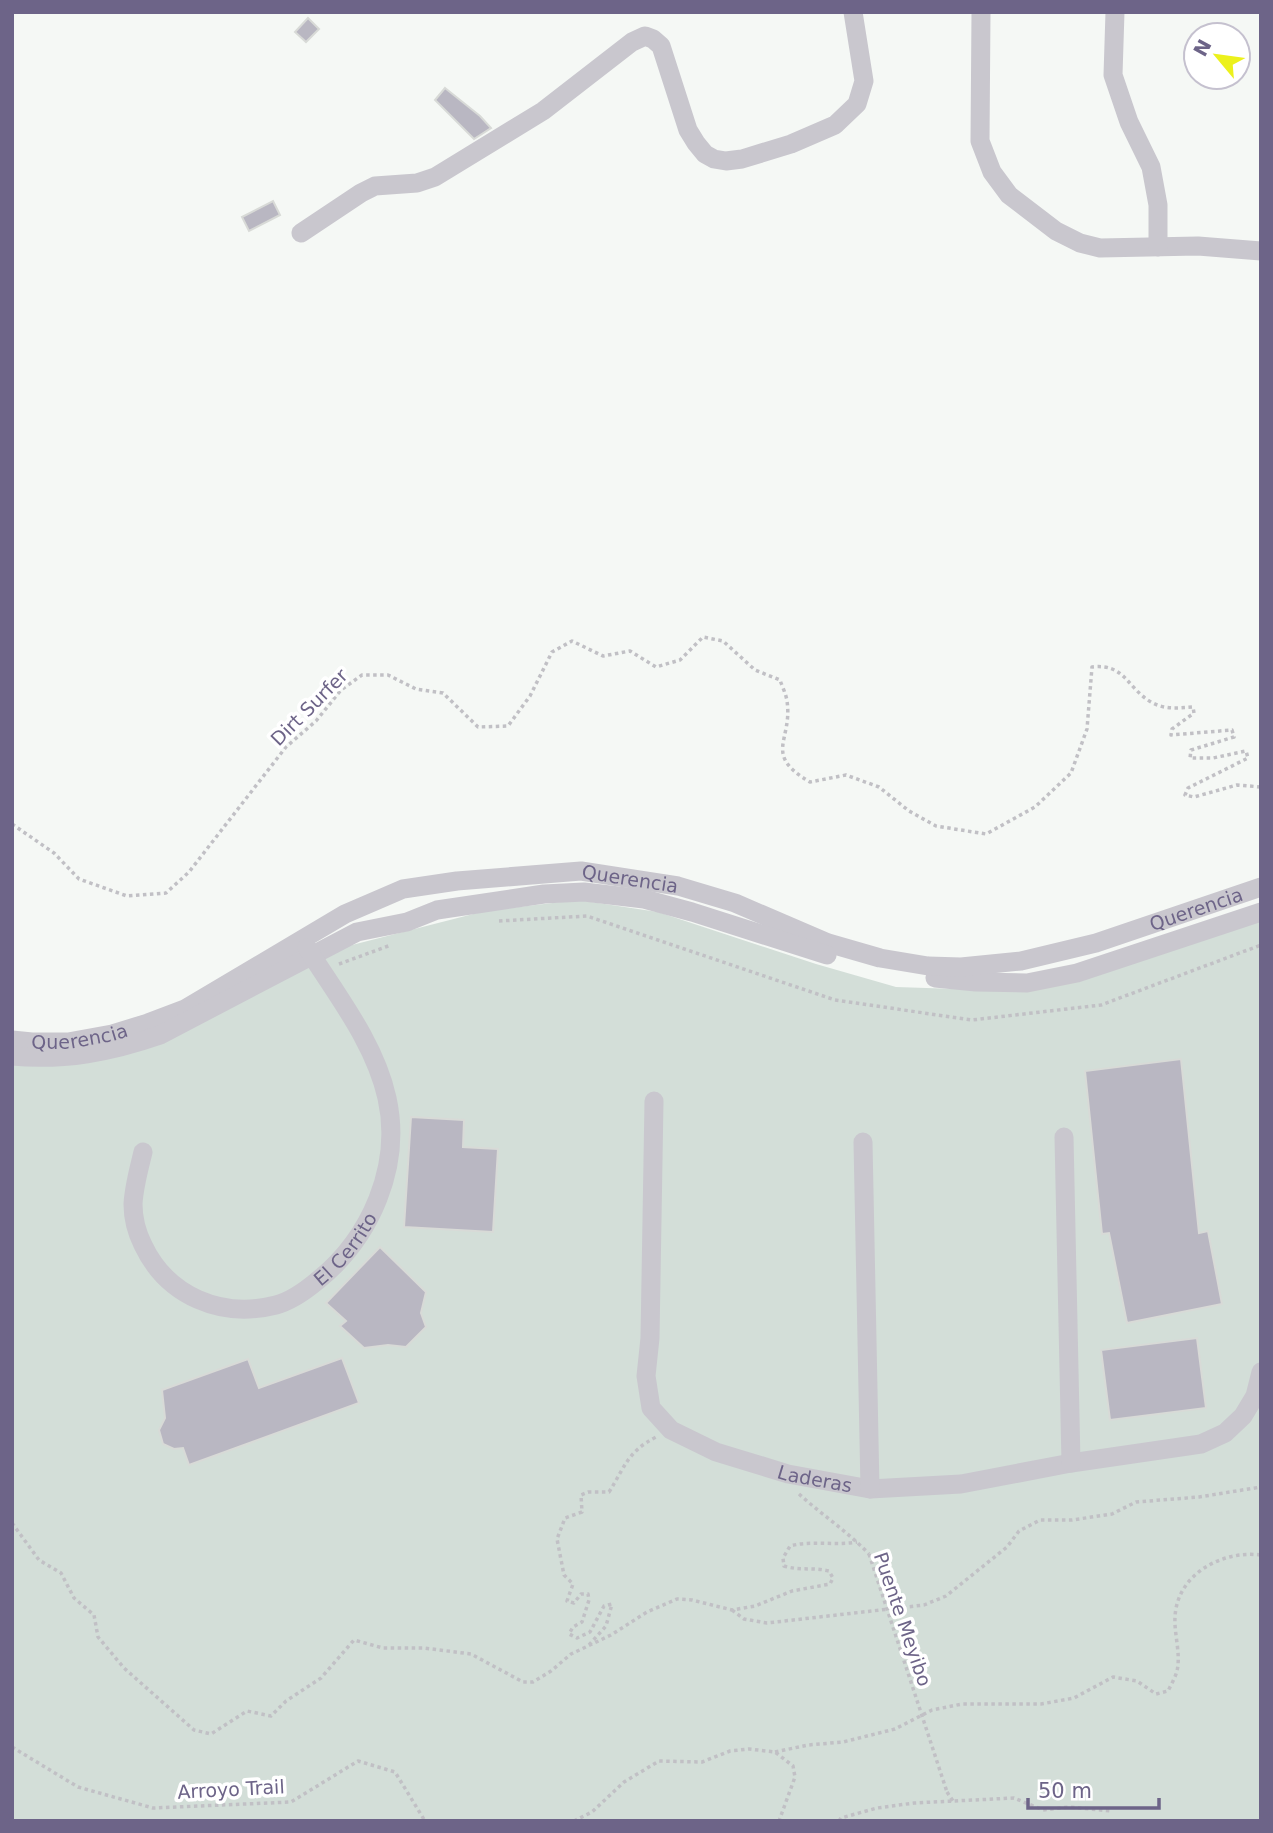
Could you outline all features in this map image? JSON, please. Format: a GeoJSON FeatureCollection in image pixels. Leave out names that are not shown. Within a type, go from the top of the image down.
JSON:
{"type":"FeatureCollection","features":[{"type":"Feature","properties":{"kind":"street"},"geometry":{"type":"LineString","coordinates":[[300,233],[375,186],[417,183],[435,177],[543,111],[632,42],[645,36],[661,47],[688,130],[705,154],[726,161],[742,159],[791,144],[835,125],[857,104],[864,81],[853,12]]}},
{"type":"Feature","properties":{"kind":"street"},"geometry":{"type":"LineString","coordinates":[[981,12],[980,141],[992,172],[1009,195],[1032,215],[1080,243],[1100,248],[1198,246],[1261,251]]}},
{"type":"Feature","properties":{"kind":"street"},"geometry":{"type":"LineString","coordinates":[[1115,12],[1113,75],[1129,122],[1151,167],[1158,205],[1158,247]]}},
{"type":"Feature","properties":{"kind":"street","name":"Querencia"},"geometry":{"type":"LineString","coordinates":[[12,1040],[68,1042],[112,1034],[148,1023],[185,1009],[345,914],[403,889],[488,878],[581,871],[678,886],[735,903],[828,943],[902,969],[1021,961],[1096,943],[1261,887]]}},
{"type":"Feature","properties":{"kind":"street","name":"Querencia"},"geometry":{"type":"LineString","coordinates":[[12,1056],[70,1057],[127,1046],[160,1035],[317,964],[357,932],[407,922],[437,910],[544,894],[584,892],[645,899],[850,962],[976,982],[1027,983],[1077,973],[1261,912]]}},
{"type":"Feature","properties":{"kind":"street","name":"El Cerrito"},"geometry":{"type":"LineString","coordinates":[[143,1152],[133,1206],[137,1233],[149,1259],[162,1276],[179,1290],[216,1307],[237,1310],[277,1305],[295,1297],[333,1269],[366,1224],[381,1193],[391,1144],[387,1098],[368,1046],[301,938]]}},
{"type":"Feature","properties":{"kind":"street","name":"Laderas"},"geometry":{"type":"LineString","coordinates":[[654,1101],[650,1338],[646,1376],[651,1408],[671,1430],[716,1452],[788,1474],[870,1489],[961,1484],[1071,1463],[1201,1444],[1225,1433],[1243,1416],[1255,1396],[1261,1372]]}},
{"type":"Feature","properties":{"kind":"street"},"geometry":{"type":"LineString","coordinates":[[1064,1137],[1071,1463]]}},
{"type":"Feature","properties":{"kind":"street"},"geometry":{"type":"LineString","coordinates":[[863,1142],[870,1489]]}},
{"type":"Feature","properties":{"kind":"path","name":"Dirt Surfer"},"geometry":{"type":"LineString","coordinates":[[12,824],[54,853],[79,879],[127,896],[166,893],[189,872],[286,747],[316,721],[341,690],[362,675],[387,676],[416,689],[443,694],[478,727],[508,726],[530,696],[552,652],[572,641],[603,656],[630,651],[656,667],[680,660],[703,637],[723,641],[755,670],[780,680],[788,702],[782,756],[794,772],[810,782],[846,775],[879,787],[909,811],[936,826],[986,834],[1035,807],[1071,773],[1087,729],[1092,667],[1104,666],[1119,671],[1150,701],[1169,709],[1194,707],[1194,713],[1172,729],[1171,735],[1233,730],[1234,737],[1191,750],[1190,758],[1213,758],[1245,751],[1248,758],[1188,788],[1185,795],[1194,797],[1237,785],[1261,787]]}},
{"type":"Feature","properties":{"kind":"path"},"geometry":{"type":"LineString","coordinates":[[492,921],[587,916],[835,1000],[972,1020],[1101,1005],[1261,945]]}},
{"type":"Feature","properties":{"kind":"path"},"geometry":{"type":"LineString","coordinates":[[317,964],[400,942]]}},
{"type":"Feature","properties":{"kind":"path"},"geometry":{"type":"LineString","coordinates":[[588,1646],[606,1626],[612,1604],[604,1606],[590,1632],[577,1638],[569,1634],[573,1627],[582,1622],[589,1594],[581,1594],[574,1602],[567,1601],[573,1584],[564,1575],[557,1539],[565,1518],[582,1512],[581,1495],[588,1492],[609,1492],[626,1459],[639,1446],[671,1430]]}},
{"type":"Feature","properties":{"kind":"path","name":"Puente Meyibo"},"geometry":{"type":"LineString","coordinates":[[788,1474],[797,1493],[846,1531],[869,1554],[947,1792],[953,1801]]}},
{"type":"Feature","properties":{"kind":"path"},"geometry":{"type":"LineString","coordinates":[[12,1523],[39,1560],[61,1573],[74,1598],[94,1615],[98,1637],[124,1668],[194,1730],[211,1734],[247,1711],[271,1716],[286,1701],[321,1678],[354,1640],[383,1648],[424,1648],[471,1654],[523,1682],[533,1682],[571,1654],[611,1636],[647,1612],[677,1599],[732,1610],[744,1619],[766,1623],[924,1605],[946,1596],[1007,1547],[1019,1531],[1040,1520],[1072,1520],[1112,1514],[1136,1502],[1199,1497],[1261,1487]]}},
{"type":"Feature","properties":{"kind":"path"},"geometry":{"type":"LineString","coordinates":[[732,1610],[755,1606],[792,1591],[830,1584],[833,1578],[830,1572],[817,1568],[796,1570],[784,1566],[783,1558],[790,1546],[807,1542],[857,1542]]}},
{"type":"Feature","properties":{"kind":"path"},"geometry":{"type":"LineString","coordinates":[[574,1821],[592,1812],[624,1782],[659,1761],[702,1762],[730,1751],[749,1749],[775,1752],[843,1742],[895,1729],[932,1710],[962,1704],[1041,1704],[1074,1698],[1113,1678],[1137,1681],[1156,1694],[1168,1691],[1178,1669],[1175,1615],[1182,1589],[1209,1563],[1245,1553],[1261,1555]]}},
{"type":"Feature","properties":{"kind":"path","name":"Arroyo Trail"},"geometry":{"type":"LineString","coordinates":[[12,1747],[78,1787],[153,1808],[291,1802],[358,1761],[396,1772],[425,1821]]}},
{"type":"Feature","properties":{"kind":"path"},"geometry":{"type":"LineString","coordinates":[[775,1752],[793,1766],[795,1777],[779,1821]]}},
{"type":"Feature","properties":{"kind":"path"},"geometry":{"type":"LineString","coordinates":[[839,1821],[841,1818],[877,1808],[1014,1798],[1043,1810],[1069,1807],[1111,1811]]}},
{"type":"Feature","properties":{"kind":"shaded area"},"geometry":{"type":"Polygon","coordinates":[[[578,900],[658,912],[816,964],[896,987],[1021,991],[1261,918],[1261,1821],[12,1821],[12,1059],[352,945],[485,911],[578,900]]]}},
{"type":"Feature","properties":{"kind":"building"},"geometry":{"type":"Polygon","coordinates":[[[308,18],[319,29],[306,42],[295,32],[308,18]]]}},
{"type":"Feature","properties":{"kind":"building"},"geometry":{"type":"Polygon","coordinates":[[[445,88],[491,128],[474,139],[435,100],[445,88]]]}},
{"type":"Feature","properties":{"kind":"building"},"geometry":{"type":"Polygon","coordinates":[[[273,201],[280,215],[249,231],[242,217],[273,201]]]}},
{"type":"Feature","properties":{"kind":"building"},"geometry":{"type":"Polygon","coordinates":[[[1181,1059],[1199,1233],[1208,1231],[1222,1304],[1127,1323],[1109,1233],[1102,1234],[1085,1071],[1181,1059]]]}},
{"type":"Feature","properties":{"kind":"building"},"geometry":{"type":"Polygon","coordinates":[[[411,1117],[464,1120],[463,1147],[498,1149],[493,1232],[404,1227],[411,1117]]]}},
{"type":"Feature","properties":{"kind":"building"},"geometry":{"type":"Polygon","coordinates":[[[380,1247],[426,1292],[421,1313],[426,1327],[406,1347],[388,1345],[364,1348],[340,1326],[346,1321],[326,1303],[380,1247]]]}},
{"type":"Feature","properties":{"kind":"building"},"geometry":{"type":"Polygon","coordinates":[[[1197,1338],[1206,1408],[1110,1420],[1101,1350],[1197,1338]]]}},
{"type":"Feature","properties":{"kind":"building"},"geometry":{"type":"Polygon","coordinates":[[[342,1358],[359,1403],[189,1465],[183,1448],[174,1449],[163,1444],[159,1430],[165,1418],[162,1390],[248,1359],[259,1388],[342,1358]]]}}]}
